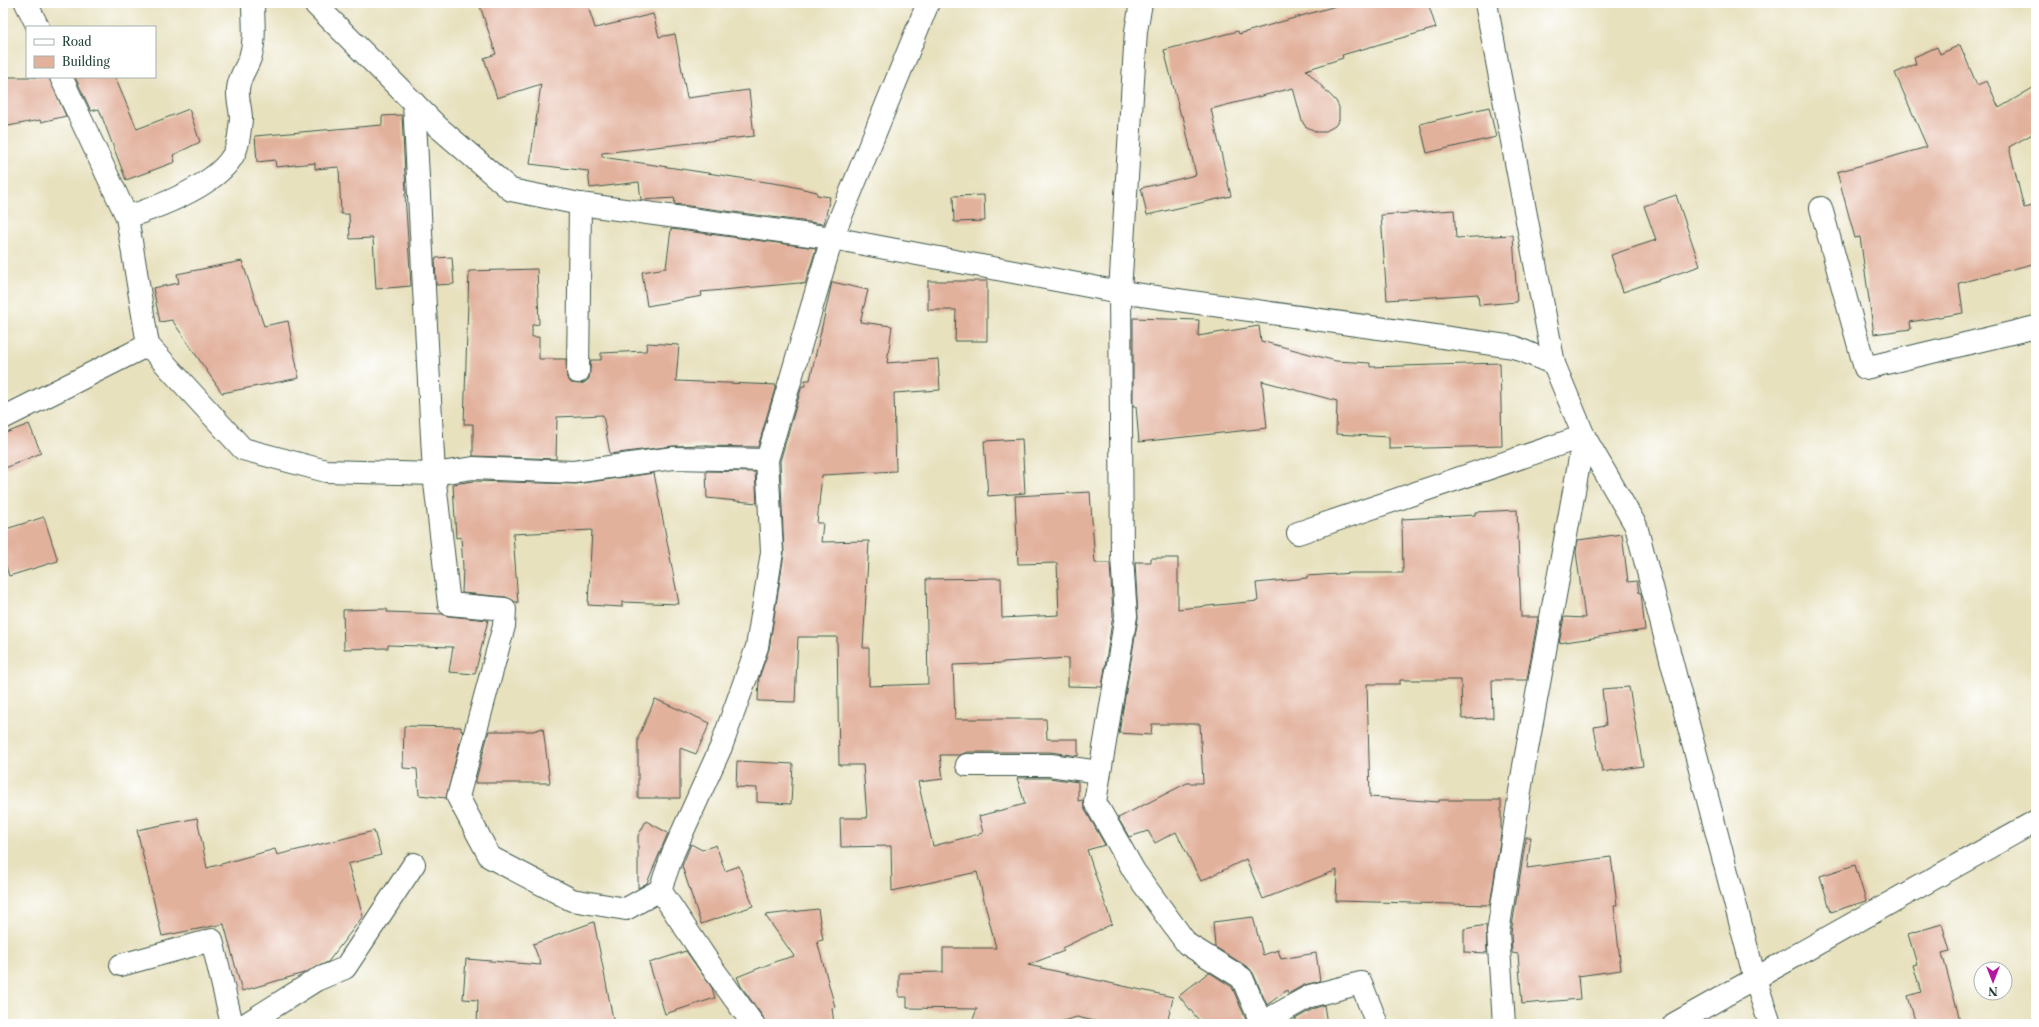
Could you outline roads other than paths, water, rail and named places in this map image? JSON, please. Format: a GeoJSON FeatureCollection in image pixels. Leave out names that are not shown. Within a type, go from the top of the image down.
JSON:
{"type":"FeatureCollection","features":[{"type":"Feature","properties":{"kind":"street"},"geometry":{"type":"LineString","coordinates":[[26,3],[38,26]]}},
{"type":"Feature","properties":{"kind":"street"},"geometry":{"type":"LineString","coordinates":[[127,216],[157,208],[200,185],[223,168],[236,150],[241,119],[237,90],[241,75],[250,59],[254,45],[253,3]]}},
{"type":"Feature","properties":{"kind":"street"},"geometry":{"type":"LineString","coordinates":[[414,103],[434,474],[449,604],[505,609],[504,626],[458,798],[490,857],[572,900],[626,908],[660,890],[674,853],[721,747],[757,647],[772,552],[767,460],[832,238],[928,3]]}},
{"type":"Feature","properties":{"kind":"street"},"geometry":{"type":"LineString","coordinates":[[1141,3],[1136,38],[1120,292],[1122,557],[1126,616],[1094,802],[1134,871],[1187,944],[1242,978],[1260,1023],[1310,996],[1361,984],[1377,1024]]}},
{"type":"Feature","properties":{"kind":"street"},"geometry":{"type":"LineString","coordinates":[[1486,3],[1554,364],[1584,436],[1636,526],[1755,979],[1770,1024]]}},
{"type":"Feature","properties":{"kind":"street"},"geometry":{"type":"LineString","coordinates":[[323,5],[438,127],[512,190],[580,204],[832,238],[1120,292],[1514,347],[1554,364]]}},
{"type":"Feature","properties":{"kind":"street"},"geometry":{"type":"LineString","coordinates":[[61,78],[127,216],[148,345],[243,449],[326,471],[434,474],[473,468],[574,472],[673,458],[767,460]]}},
{"type":"Feature","properties":{"kind":"street"},"geometry":{"type":"LineString","coordinates":[[578,372],[580,204]]}},
{"type":"Feature","properties":{"kind":"street"},"geometry":{"type":"LineString","coordinates":[[1821,208],[1865,368],[2036,327]]}},
{"type":"Feature","properties":{"kind":"street"},"geometry":{"type":"LineString","coordinates":[[3,418],[148,345]]}},
{"type":"Feature","properties":{"kind":"street"},"geometry":{"type":"LineString","coordinates":[[1298,533],[1584,436]]}},
{"type":"Feature","properties":{"kind":"street"},"geometry":{"type":"LineString","coordinates":[[1504,1024],[1498,932],[1524,766],[1584,436]]}},
{"type":"Feature","properties":{"kind":"street"},"geometry":{"type":"LineString","coordinates":[[967,765],[1050,765],[1099,772]]}},
{"type":"Feature","properties":{"kind":"street"},"geometry":{"type":"LineString","coordinates":[[1674,1024],[2036,821]]}},
{"type":"Feature","properties":{"kind":"street"},"geometry":{"type":"LineString","coordinates":[[246,1024],[316,980],[345,968],[414,864]]}},
{"type":"Feature","properties":{"kind":"street"},"geometry":{"type":"LineString","coordinates":[[660,890],[711,966],[753,1024]]}},
{"type":"Feature","properties":{"kind":"street"},"geometry":{"type":"LineString","coordinates":[[121,965],[212,940],[232,1024]]}}]}
